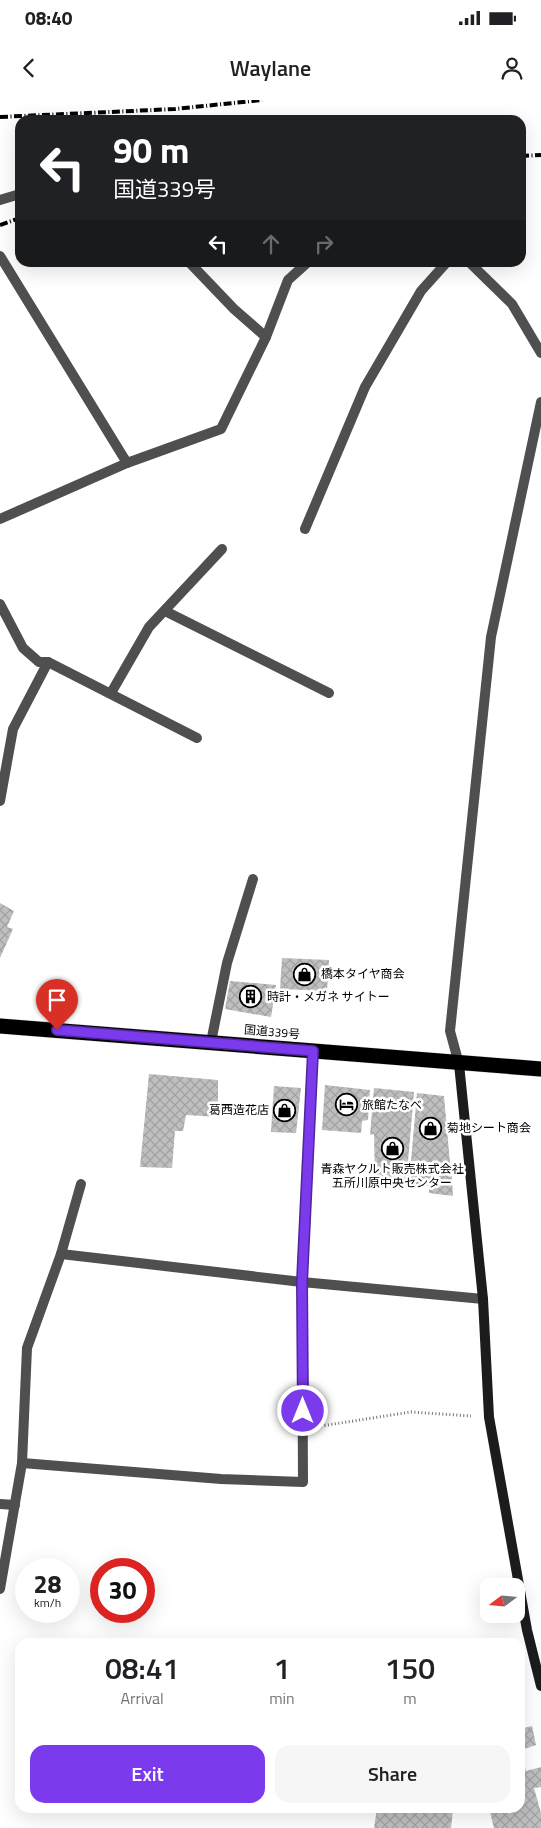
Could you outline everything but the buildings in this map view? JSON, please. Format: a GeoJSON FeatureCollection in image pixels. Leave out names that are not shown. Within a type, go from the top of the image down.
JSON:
{"type":"FeatureCollection","features":[{"type":"Feature","properties":{"kind":"highway","name":"国道339号"},"geometry":{"type":"LineString","coordinates":[[0,1026],[459,1064],[541,1069]]}},
{"type":"Feature","properties":{"kind":"street"},"geometry":{"type":"LineString","coordinates":[[0,200],[15,196]]}},
{"type":"Feature","properties":{"kind":"street"},"geometry":{"type":"LineString","coordinates":[[0,256],[127,463]]}},
{"type":"Feature","properties":{"kind":"street"},"geometry":{"type":"LineString","coordinates":[[194,267],[234,309],[266,337]]}},
{"type":"Feature","properties":{"kind":"street"},"geometry":{"type":"LineString","coordinates":[[0,519],[127,463],[221,429],[266,337],[288,280],[302,267]]}},
{"type":"Feature","properties":{"kind":"street"},"geometry":{"type":"LineString","coordinates":[[305,529],[365,387],[421,291],[443,267]]}},
{"type":"Feature","properties":{"kind":"street"},"geometry":{"type":"LineString","coordinates":[[474,267],[512,304],[541,353]]}},
{"type":"Feature","properties":{"kind":"street"},"geometry":{"type":"LineString","coordinates":[[541,402],[491,637],[450,1031],[459,1064],[483,1299],[489,1417],[527,1630],[541,1686]]}},
{"type":"Feature","properties":{"kind":"street"},"geometry":{"type":"LineString","coordinates":[[111,693],[149,627],[222,549]]}},
{"type":"Feature","properties":{"kind":"street"},"geometry":{"type":"LineString","coordinates":[[0,604],[23,648],[38,662],[48,662],[197,738]]}},
{"type":"Feature","properties":{"kind":"street"},"geometry":{"type":"LineString","coordinates":[[165,611],[329,693]]}},
{"type":"Feature","properties":{"kind":"street"},"geometry":{"type":"LineString","coordinates":[[0,801],[13,729],[48,662]]}},
{"type":"Feature","properties":{"kind":"street"},"geometry":{"type":"LineString","coordinates":[[211,1042],[226,963],[253,879]]}},
{"type":"Feature","properties":{"kind":"street"},"geometry":{"type":"LineString","coordinates":[[22,1463],[221,1479],[303,1482],[302,1282],[313,1051]]}},
{"type":"Feature","properties":{"kind":"street"},"geometry":{"type":"LineString","coordinates":[[0,1589],[22,1463],[27,1348],[61,1254],[81,1184]]}},
{"type":"Feature","properties":{"kind":"street"},"geometry":{"type":"LineString","coordinates":[[61,1254],[302,1282],[483,1299]]}},
{"type":"Feature","properties":{"kind":"street"},"geometry":{"type":"LineString","coordinates":[[0,1504],[15,1506]]}},
{"type":"Feature","properties":{"kind":"path"},"geometry":{"type":"LineString","coordinates":[[303,1429],[411,1412],[489,1417]]}},
{"type":"Feature","properties":{"kind":"railway"},"geometry":{"type":"LineString","coordinates":[[44,115],[175,109],[262,100]]}},
{"type":"Feature","properties":{"kind":"railway"},"geometry":{"type":"LineString","coordinates":[[0,117],[15,116]]}},
{"type":"Feature","properties":{"kind":"railway"},"geometry":{"type":"LineString","coordinates":[[526,156],[541,155]]}},
{"type":"Feature","properties":{"kind":"railway"},"geometry":{"type":"LineString","coordinates":[[0,225],[15,220]]}},
{"type":"Feature","properties":{"kind":"place","name":"橋本タイヤ商会"},"geometry":{"type":"Point","coordinates":[305,974]}},
{"type":"Feature","properties":{"kind":"place","name":"時計・メガネ サイトー"},"geometry":{"type":"Point","coordinates":[251,997]}},
{"type":"Feature","properties":{"kind":"place","name":"旅館たなべ"},"geometry":{"type":"Point","coordinates":[346,1105]}},
{"type":"Feature","properties":{"kind":"place","name":"葛西造花店"},"geometry":{"type":"Point","coordinates":[285,1110]}},
{"type":"Feature","properties":{"kind":"place","name":"菊地シート商会"},"geometry":{"type":"Point","coordinates":[431,1128]}},
{"type":"Feature","properties":{"kind":"place","name":"青森ヤクルト販売株式会社 五所川原中央センター"},"geometry":{"type":"Point","coordinates":[392,1148]}},
{"type":"Feature","properties":{"kind":"route"},"geometry":{"type":"LineString","coordinates":[[57,1030],[313,1051],[302,1282],[303,1411]]}}]}
